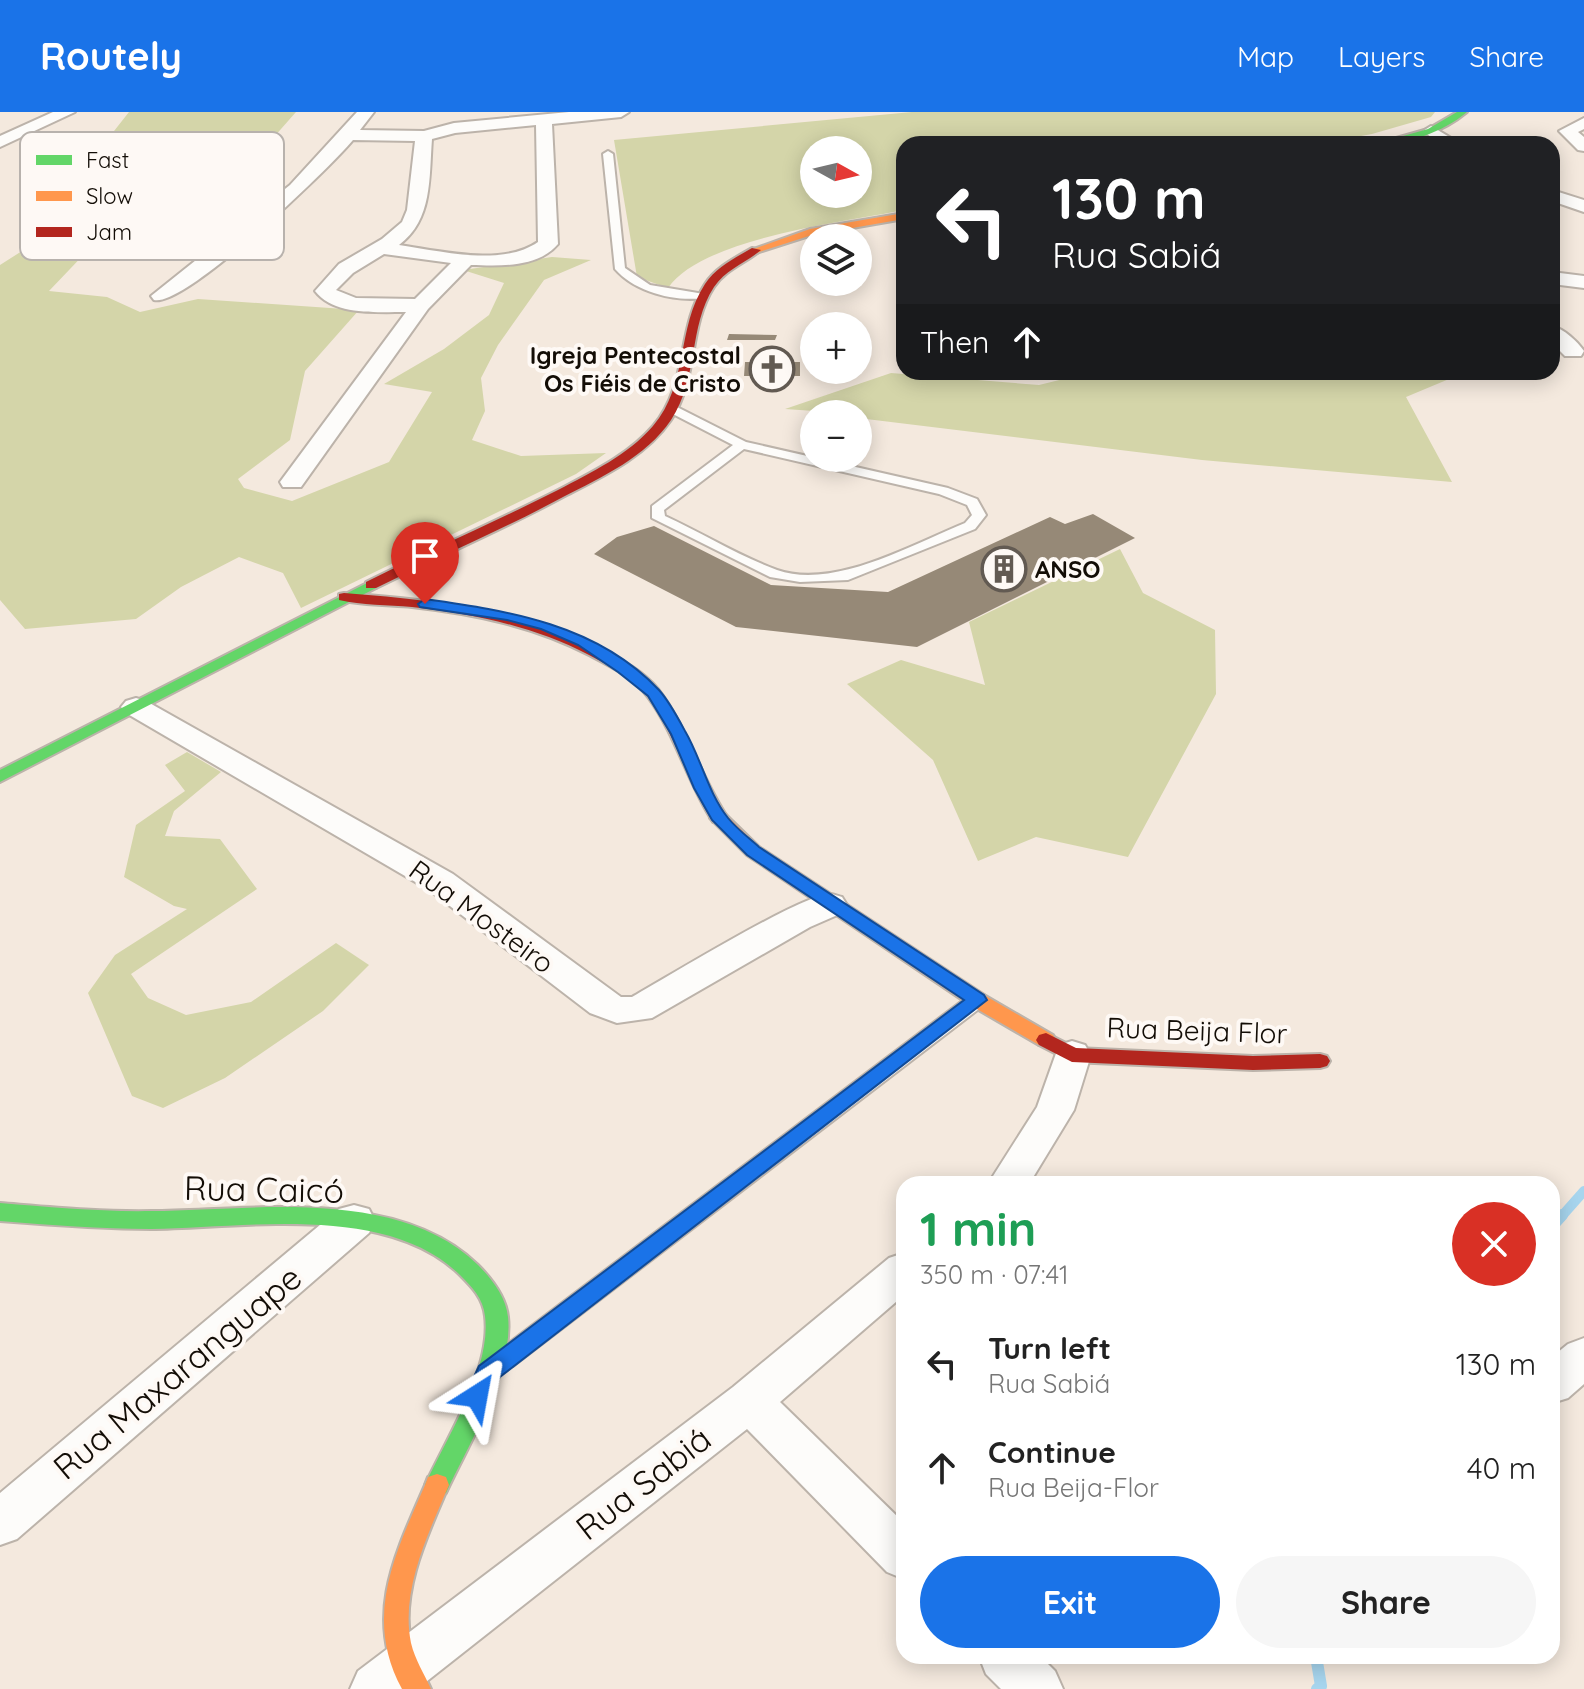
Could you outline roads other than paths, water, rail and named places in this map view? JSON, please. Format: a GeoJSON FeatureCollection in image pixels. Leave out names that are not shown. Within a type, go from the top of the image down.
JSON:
{"type":"FeatureCollection","features":[{"type":"Feature","properties":{"kind":"main road"},"geometry":{"type":"LineString","coordinates":[[1411,136],[1431,131],[1463,112]]}},
{"type":"Feature","properties":{"kind":"main road"},"geometry":{"type":"LineString","coordinates":[[0,777],[344,597],[604,470],[642,445],[665,422],[673,409],[687,375],[693,321],[700,296],[723,267],[742,255],[821,231],[896,217]]}},
{"type":"Feature","properties":{"kind":"main road"},"geometry":{"type":"LineString","coordinates":[[344,597],[453,606],[508,616],[546,626],[584,642],[654,693],[679,734],[702,788],[721,820],[753,851],[977,1000],[1072,1055]]}},
{"type":"Feature","properties":{"kind":"main road","name":"Rua Beija Flor"},"geometry":{"type":"LineString","coordinates":[[1072,1055],[1253,1063],[1320,1061]]}},
{"type":"Feature","properties":{"kind":"main road","name":"Rua Caicó"},"geometry":{"type":"LineString","coordinates":[[0,1212],[149,1220],[263,1216],[354,1221],[428,1239],[456,1255],[477,1273],[493,1299],[498,1335],[487,1373],[429,1505],[401,1581],[394,1634],[399,1683]]}},
{"type":"Feature","properties":{"kind":"street"},"geometry":{"type":"LineString","coordinates":[[23,132],[67,112]]}},
{"type":"Feature","properties":{"kind":"street"},"geometry":{"type":"LineString","coordinates":[[284,201],[349,135],[366,112]]}},
{"type":"Feature","properties":{"kind":"street"},"geometry":{"type":"LineString","coordinates":[[439,112],[454,128]]}},
{"type":"Feature","properties":{"kind":"street"},"geometry":{"type":"LineString","coordinates":[[349,135],[424,136],[454,128],[544,122],[580,114],[621,112]]}},
{"type":"Feature","properties":{"kind":"street"},"geometry":{"type":"LineString","coordinates":[[0,120],[41,124]]}},
{"type":"Feature","properties":{"kind":"street"},"geometry":{"type":"LineString","coordinates":[[382,248],[464,261],[529,256],[542,251],[548,244],[544,122]]}},
{"type":"Feature","properties":{"kind":"street"},"geometry":{"type":"LineString","coordinates":[[1584,123],[1567,131],[1584,146]]}},
{"type":"Feature","properties":{"kind":"street"},"geometry":{"type":"LineString","coordinates":[[1431,131],[1439,136]]}},
{"type":"Feature","properties":{"kind":"street"},"geometry":{"type":"LineString","coordinates":[[0,142],[20,133]]}},
{"type":"Feature","properties":{"kind":"street"},"geometry":{"type":"LineString","coordinates":[[421,305],[349,302],[331,299],[325,291],[329,282],[355,260],[396,238],[415,215],[424,136]]}},
{"type":"Feature","properties":{"kind":"street"},"geometry":{"type":"LineString","coordinates":[[1560,198],[1584,206]]}},
{"type":"Feature","properties":{"kind":"street"},"geometry":{"type":"LineString","coordinates":[[1560,217],[1584,221]]}},
{"type":"Feature","properties":{"kind":"street"},"geometry":{"type":"LineString","coordinates":[[161,296],[209,260]]}},
{"type":"Feature","properties":{"kind":"street"},"geometry":{"type":"LineString","coordinates":[[292,482],[421,305],[464,261]]}},
{"type":"Feature","properties":{"kind":"street"},"geometry":{"type":"LineString","coordinates":[[1560,279],[1584,282]]}},
{"type":"Feature","properties":{"kind":"street"},"geometry":{"type":"LineString","coordinates":[[1560,339],[1573,351]]}},
{"type":"Feature","properties":{"kind":"street","name":"Rua Mosteiro"},"geometry":{"type":"LineString","coordinates":[[136,707],[441,882],[603,1004],[617,1010],[639,1009],[798,919],[830,905]]}},
{"type":"Feature","properties":{"kind":"street"},"geometry":{"type":"LineString","coordinates":[[1013,1176],[1055,1110],[1072,1055]]}},
{"type":"Feature","properties":{"kind":"street","name":"Rua Maxaranguape"},"geometry":{"type":"LineString","coordinates":[[0,1523],[354,1221]]}},
{"type":"Feature","properties":{"kind":"street","name":"Rua Sabiá"},"geometry":{"type":"LineString","coordinates":[[399,1683],[896,1279]]}},
{"type":"Feature","properties":{"kind":"street"},"geometry":{"type":"LineString","coordinates":[[1560,1377],[1584,1357]]}},
{"type":"Feature","properties":{"kind":"street"},"geometry":{"type":"LineString","coordinates":[[749,1401],[896,1548]]}},
{"type":"Feature","properties":{"kind":"street"},"geometry":{"type":"LineString","coordinates":[[1012,1664],[1037,1689]]}},
{"type":"Feature","properties":{"kind":"lane"},"geometry":{"type":"LineString","coordinates":[[608,154],[620,269],[644,286],[700,296]]}},
{"type":"Feature","properties":{"kind":"lane"},"geometry":{"type":"LineString","coordinates":[[673,409],[742,445],[943,491],[972,502],[979,515],[970,526],[843,577],[800,578],[775,574],[659,518],[657,509],[742,445]]}},
{"type":"Feature","properties":{"kind":"lane"},"geometry":{"type":"LineString","coordinates":[[487,1373],[977,1000]]}},
{"type":"Feature","properties":{"kind":"waterway"},"geometry":{"type":"LineString","coordinates":[[1561,1217],[1584,1191]]}},
{"type":"Feature","properties":{"kind":"waterway"},"geometry":{"type":"LineString","coordinates":[[1317,1664],[1321,1686],[1317,1689]]}},
{"type":"Feature","properties":{"kind":"place","name":"Igreja Pentecostal Os Fiéis de Cristo"},"geometry":{"type":"Point","coordinates":[772,369]}},
{"type":"Feature","properties":{"kind":"place","name":"ANSO"},"geometry":{"type":"Point","coordinates":[1004,569]}}]}
